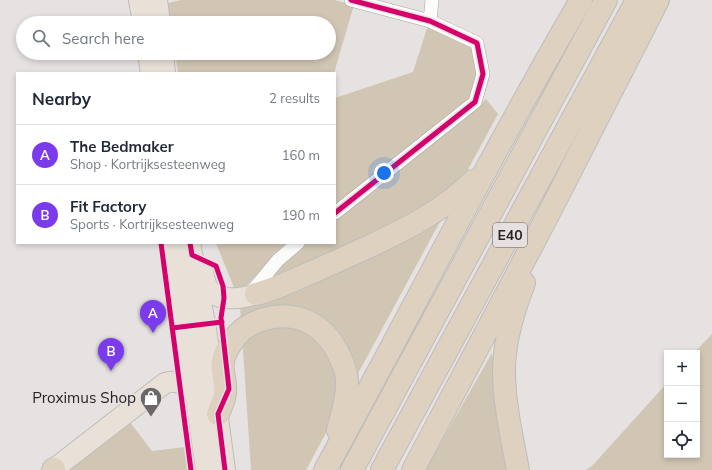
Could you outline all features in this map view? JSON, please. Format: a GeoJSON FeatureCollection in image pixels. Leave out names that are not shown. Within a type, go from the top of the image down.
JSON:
{"type":"FeatureCollection","features":[{"type":"Feature","properties":{"kind":"highway"},"geometry":{"type":"LineString","coordinates":[[329,462],[545,61],[581,0]]}},
{"type":"Feature","properties":{"kind":"highway","name":"E40"},"geometry":{"type":"LineString","coordinates":[[352,470],[606,0]]}},
{"type":"Feature","properties":{"kind":"highway","name":"E40"},"geometry":{"type":"LineString","coordinates":[[382,470],[637,0]]}},
{"type":"Feature","properties":{"kind":"highway"},"geometry":{"type":"LineString","coordinates":[[412,470],[546,219],[658,0]]}},
{"type":"Feature","properties":{"kind":"highway"},"geometry":{"type":"LineString","coordinates":[[252,296],[278,288],[344,259],[424,219],[459,195],[487,168]]}},
{"type":"Feature","properties":{"kind":"highway"},"geometry":{"type":"LineString","coordinates":[[518,470],[507,403],[504,366],[509,332],[518,298],[540,245],[546,219]]}},
{"type":"Feature","properties":{"kind":"highway"},"geometry":{"type":"LineString","coordinates":[[218,414],[225,393],[222,364],[226,353],[239,333],[252,323],[274,316],[297,318],[311,323],[324,333],[336,348],[343,362],[347,381],[346,396],[329,462]]}},
{"type":"Feature","properties":{"kind":"main road"},"geometry":{"type":"LineString","coordinates":[[140,0],[142,16]]}},
{"type":"Feature","properties":{"kind":"main road"},"geometry":{"type":"LineString","coordinates":[[157,0],[159,16]]}},
{"type":"Feature","properties":{"kind":"main road"},"geometry":{"type":"LineString","coordinates":[[149,60],[152,72]]}},
{"type":"Feature","properties":{"kind":"main road"},"geometry":{"type":"LineString","coordinates":[[164,60],[165,72]]}},
{"type":"Feature","properties":{"kind":"main road"},"geometry":{"type":"LineString","coordinates":[[174,244],[206,470]]}},
{"type":"Feature","properties":{"kind":"main road"},"geometry":{"type":"LineString","coordinates":[[191,249],[199,260],[206,284],[215,295],[238,299],[252,296]]}},
{"type":"Feature","properties":{"kind":"main road"},"geometry":{"type":"LineString","coordinates":[[191,249],[206,329],[225,470]]}},
{"type":"Feature","properties":{"kind":"main road"},"geometry":{"type":"LineString","coordinates":[[53,469],[165,383],[171,381],[179,382],[194,392]]}},
{"type":"Feature","properties":{"kind":"street"},"geometry":{"type":"LineString","coordinates":[[336,212],[475,102],[483,74],[477,43],[430,21],[351,0]]}},
{"type":"Feature","properties":{"kind":"street"},"geometry":{"type":"LineString","coordinates":[[430,21],[432,0]]}},
{"type":"Feature","properties":{"kind":"street"},"geometry":{"type":"LineString","coordinates":[[252,296],[278,260],[297,244]]}},
{"type":"Feature","properties":{"kind":"shaded area"},"geometry":{"type":"Polygon","coordinates":[[[181,0],[334,0],[354,5],[334,72],[178,72],[176,60],[336,60],[336,16],[169,16],[168,3],[181,0]]]}},
{"type":"Feature","properties":{"kind":"shaded area"},"geometry":{"type":"Polygon","coordinates":[[[428,25],[472,45],[479,72],[470,101],[336,208],[336,98],[413,72],[428,25]]]}},
{"type":"Feature","properties":{"kind":"shaded area"},"geometry":{"type":"Polygon","coordinates":[[[486,99],[498,114],[306,470],[251,470],[240,306],[290,257],[306,244],[336,244],[336,219],[486,99]]]}},
{"type":"Feature","properties":{"kind":"shaded area"},"geometry":{"type":"Polygon","coordinates":[[[216,244],[291,244],[277,255],[246,286],[235,290],[216,244]]]}},
{"type":"Feature","properties":{"kind":"shaded area"},"geometry":{"type":"Polygon","coordinates":[[[712,334],[712,470],[586,470],[592,466],[664,386],[664,458],[700,458],[700,350],[697,350],[712,334]]]}},
{"type":"Feature","properties":{"kind":"shaded area"},"geometry":{"type":"Polygon","coordinates":[[[492,353],[508,470],[425,470],[492,353]]]}},
{"type":"Feature","properties":{"kind":"shaded area"},"geometry":{"type":"Polygon","coordinates":[[[129,421],[152,451],[185,447],[188,470],[65,470],[129,421]]]}},
{"type":"Feature","properties":{"kind":"cycle path"},"geometry":{"type":"LineString","coordinates":[[336,212],[475,102],[483,74],[477,43],[430,21],[351,0]]}},
{"type":"Feature","properties":{"kind":"cycle path"},"geometry":{"type":"LineString","coordinates":[[161,244],[191,470]]}},
{"type":"Feature","properties":{"kind":"cycle path"},"geometry":{"type":"LineString","coordinates":[[190,244],[192,255],[216,266],[223,286],[224,298],[221,318],[229,389],[218,414],[225,470]]}},
{"type":"Feature","properties":{"kind":"cycle path"},"geometry":{"type":"LineString","coordinates":[[172,328],[222,322]]}},
{"type":"Feature","properties":{"kind":"place","name":"The Bedmaker"},"geometry":{"type":"Point","coordinates":[153,333]}},
{"type":"Feature","properties":{"kind":"place","name":"Fit Factory"},"geometry":{"type":"Point","coordinates":[111,371]}},
{"type":"Feature","properties":{"kind":"place","name":"Proximus Shop"},"geometry":{"type":"Point","coordinates":[151,418]}}]}
